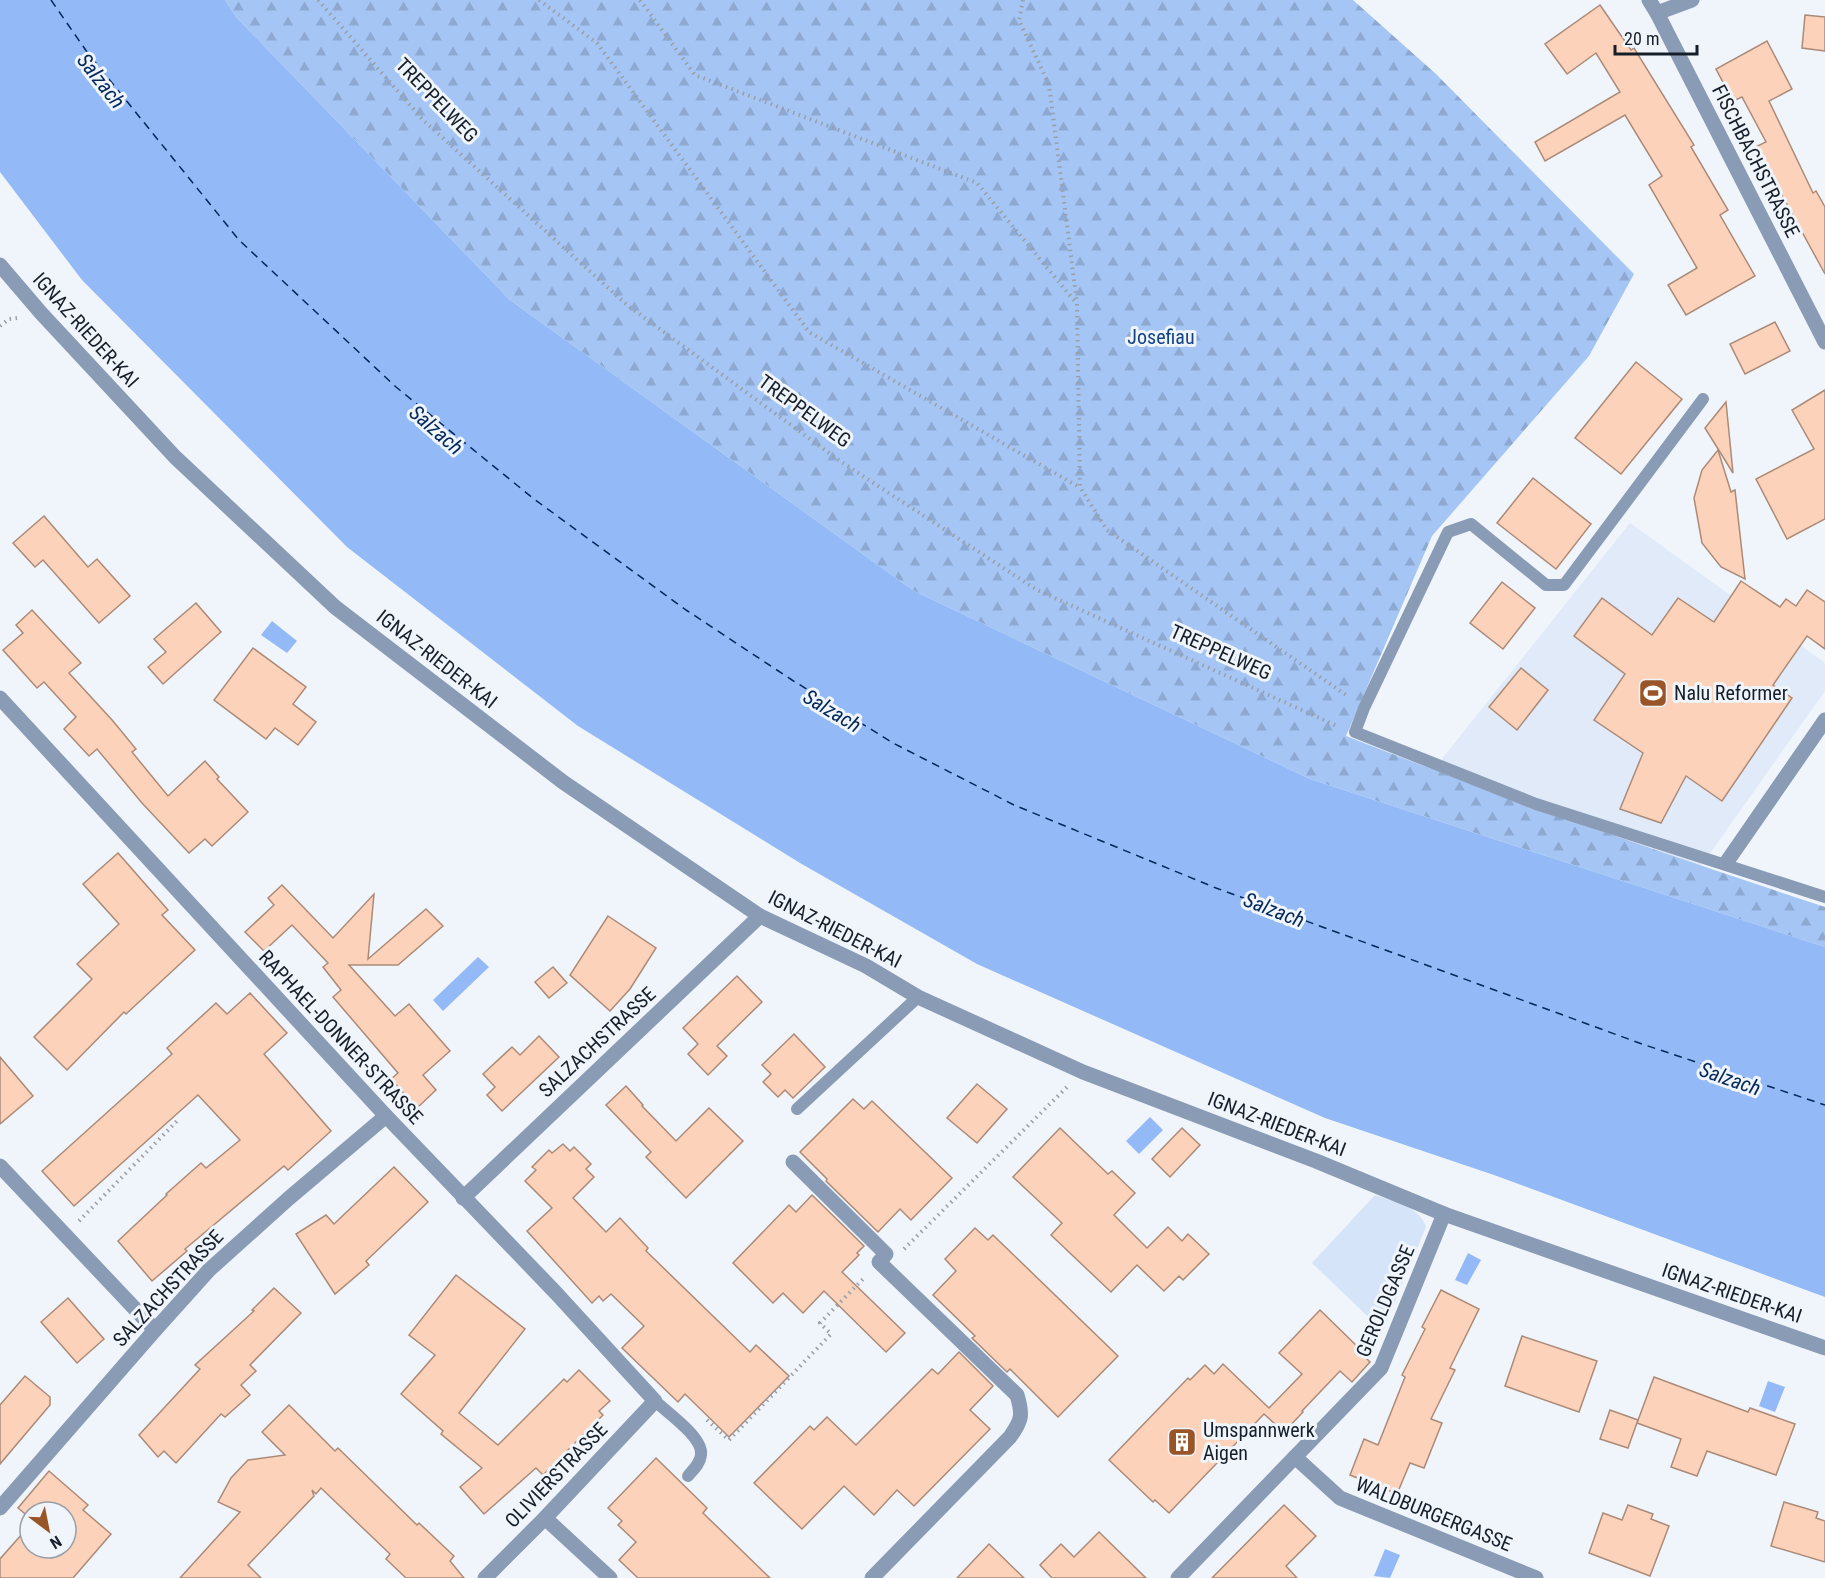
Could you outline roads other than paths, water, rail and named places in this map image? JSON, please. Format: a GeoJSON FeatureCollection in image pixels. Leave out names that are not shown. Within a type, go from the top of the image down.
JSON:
{"type":"FeatureCollection","features":[{"type":"Feature","properties":{"kind":"street"},"geometry":{"type":"LineString","coordinates":[[1653,6],[1692,0]]}},
{"type":"Feature","properties":{"kind":"street","name":"FISCHBACHSTRASSE"},"geometry":{"type":"LineString","coordinates":[[1653,6],[1825,342]]}},
{"type":"Feature","properties":{"kind":"street","name":"IGNAZ-RIEDER-KAI"},"geometry":{"type":"LineString","coordinates":[[0,265],[41,313],[175,457],[335,607],[563,782],[760,916],[866,966],[918,997],[1083,1072],[1316,1161],[1444,1214],[1825,1348]]}},
{"type":"Feature","properties":{"kind":"street","name":"RAPHAEL-DONNER-STRASSE"},"geometry":{"type":"LineString","coordinates":[[0,698],[386,1116],[556,1293],[655,1401]]}},
{"type":"Feature","properties":{"kind":"street"},"geometry":{"type":"LineString","coordinates":[[1726,864],[1825,720]]}},
{"type":"Feature","properties":{"kind":"street","name":"SALZACHSTRASSE"},"geometry":{"type":"LineString","coordinates":[[463,1198],[760,916]]}},
{"type":"Feature","properties":{"kind":"street","name":"SALZACHSTRASSE"},"geometry":{"type":"LineString","coordinates":[[0,1508],[154,1330],[230,1250],[386,1116]]}},
{"type":"Feature","properties":{"kind":"street"},"geometry":{"type":"LineString","coordinates":[[793,1162],[1017,1395],[1022,1410],[1020,1423],[1010,1437],[872,1578]]}},
{"type":"Feature","properties":{"kind":"street"},"geometry":{"type":"LineString","coordinates":[[0,1166],[154,1330]]}},
{"type":"Feature","properties":{"kind":"street","name":"GEROLDGASSE"},"geometry":{"type":"LineString","coordinates":[[1178,1578],[1381,1368],[1444,1214]]}},
{"type":"Feature","properties":{"kind":"street","name":"OLIVIERSTRASSE"},"geometry":{"type":"LineString","coordinates":[[485,1578],[655,1401]]}},
{"type":"Feature","properties":{"kind":"street","name":"WALDBURGERGASSE"},"geometry":{"type":"LineString","coordinates":[[1294,1457],[1340,1498],[1536,1578]]}},
{"type":"Feature","properties":{"kind":"street"},"geometry":{"type":"LineString","coordinates":[[545,1518],[610,1578]]}},
{"type":"Feature","properties":{"kind":"lane"},"geometry":{"type":"LineString","coordinates":[[1703,399],[1564,585],[1546,585],[1471,525],[1448,532],[1364,708],[1355,732],[1536,804],[1825,897]]}},
{"type":"Feature","properties":{"kind":"lane"},"geometry":{"type":"LineString","coordinates":[[797,1109],[918,997]]}},
{"type":"Feature","properties":{"kind":"lane"},"geometry":{"type":"LineString","coordinates":[[655,1401],[693,1435],[701,1448],[701,1456],[688,1476]]}},
{"type":"Feature","properties":{"kind":"water","name":"Salzach"},"geometry":{"type":"Polygon","coordinates":[[[0,0],[225,0],[236,17],[510,300],[914,591],[1310,779],[1825,947],[1825,1297],[1494,1175],[1325,1118],[977,964],[800,863],[578,726],[347,547],[82,280],[0,172],[0,0]]]}},
{"type":"Feature","properties":{"kind":"water"},"geometry":{"type":"Polygon","coordinates":[[[272,621],[297,641],[287,653],[261,635],[272,621]]]}},
{"type":"Feature","properties":{"kind":"water"},"geometry":{"type":"Polygon","coordinates":[[[478,957],[489,967],[443,1011],[433,1000],[478,957]]]}},
{"type":"Feature","properties":{"kind":"water"},"geometry":{"type":"Polygon","coordinates":[[[1150,1117],[1163,1130],[1139,1154],[1126,1141],[1150,1117]]]}},
{"type":"Feature","properties":{"kind":"water"},"geometry":{"type":"Polygon","coordinates":[[[1468,1253],[1481,1260],[1467,1285],[1455,1280],[1468,1253]]]}},
{"type":"Feature","properties":{"kind":"water"},"geometry":{"type":"Polygon","coordinates":[[[1768,1381],[1785,1387],[1775,1412],[1759,1406],[1768,1381]]]}},
{"type":"Feature","properties":{"kind":"water"},"geometry":{"type":"Polygon","coordinates":[[[1385,1549],[1400,1555],[1390,1578],[1374,1576],[1385,1549]]]}},
{"type":"Feature","properties":{"kind":"place","name":"Nalu Reformer"},"geometry":{"type":"Point","coordinates":[1653,693]}},
{"type":"Feature","properties":{"kind":"place","name":"Umspannwerk Aigen"},"geometry":{"type":"Point","coordinates":[1182,1442]}},
{"type":"Feature","properties":{"kind":"park label","name":"Josefiau"},"geometry":{"type":"Point","coordinates":[1161,337]}}]}
